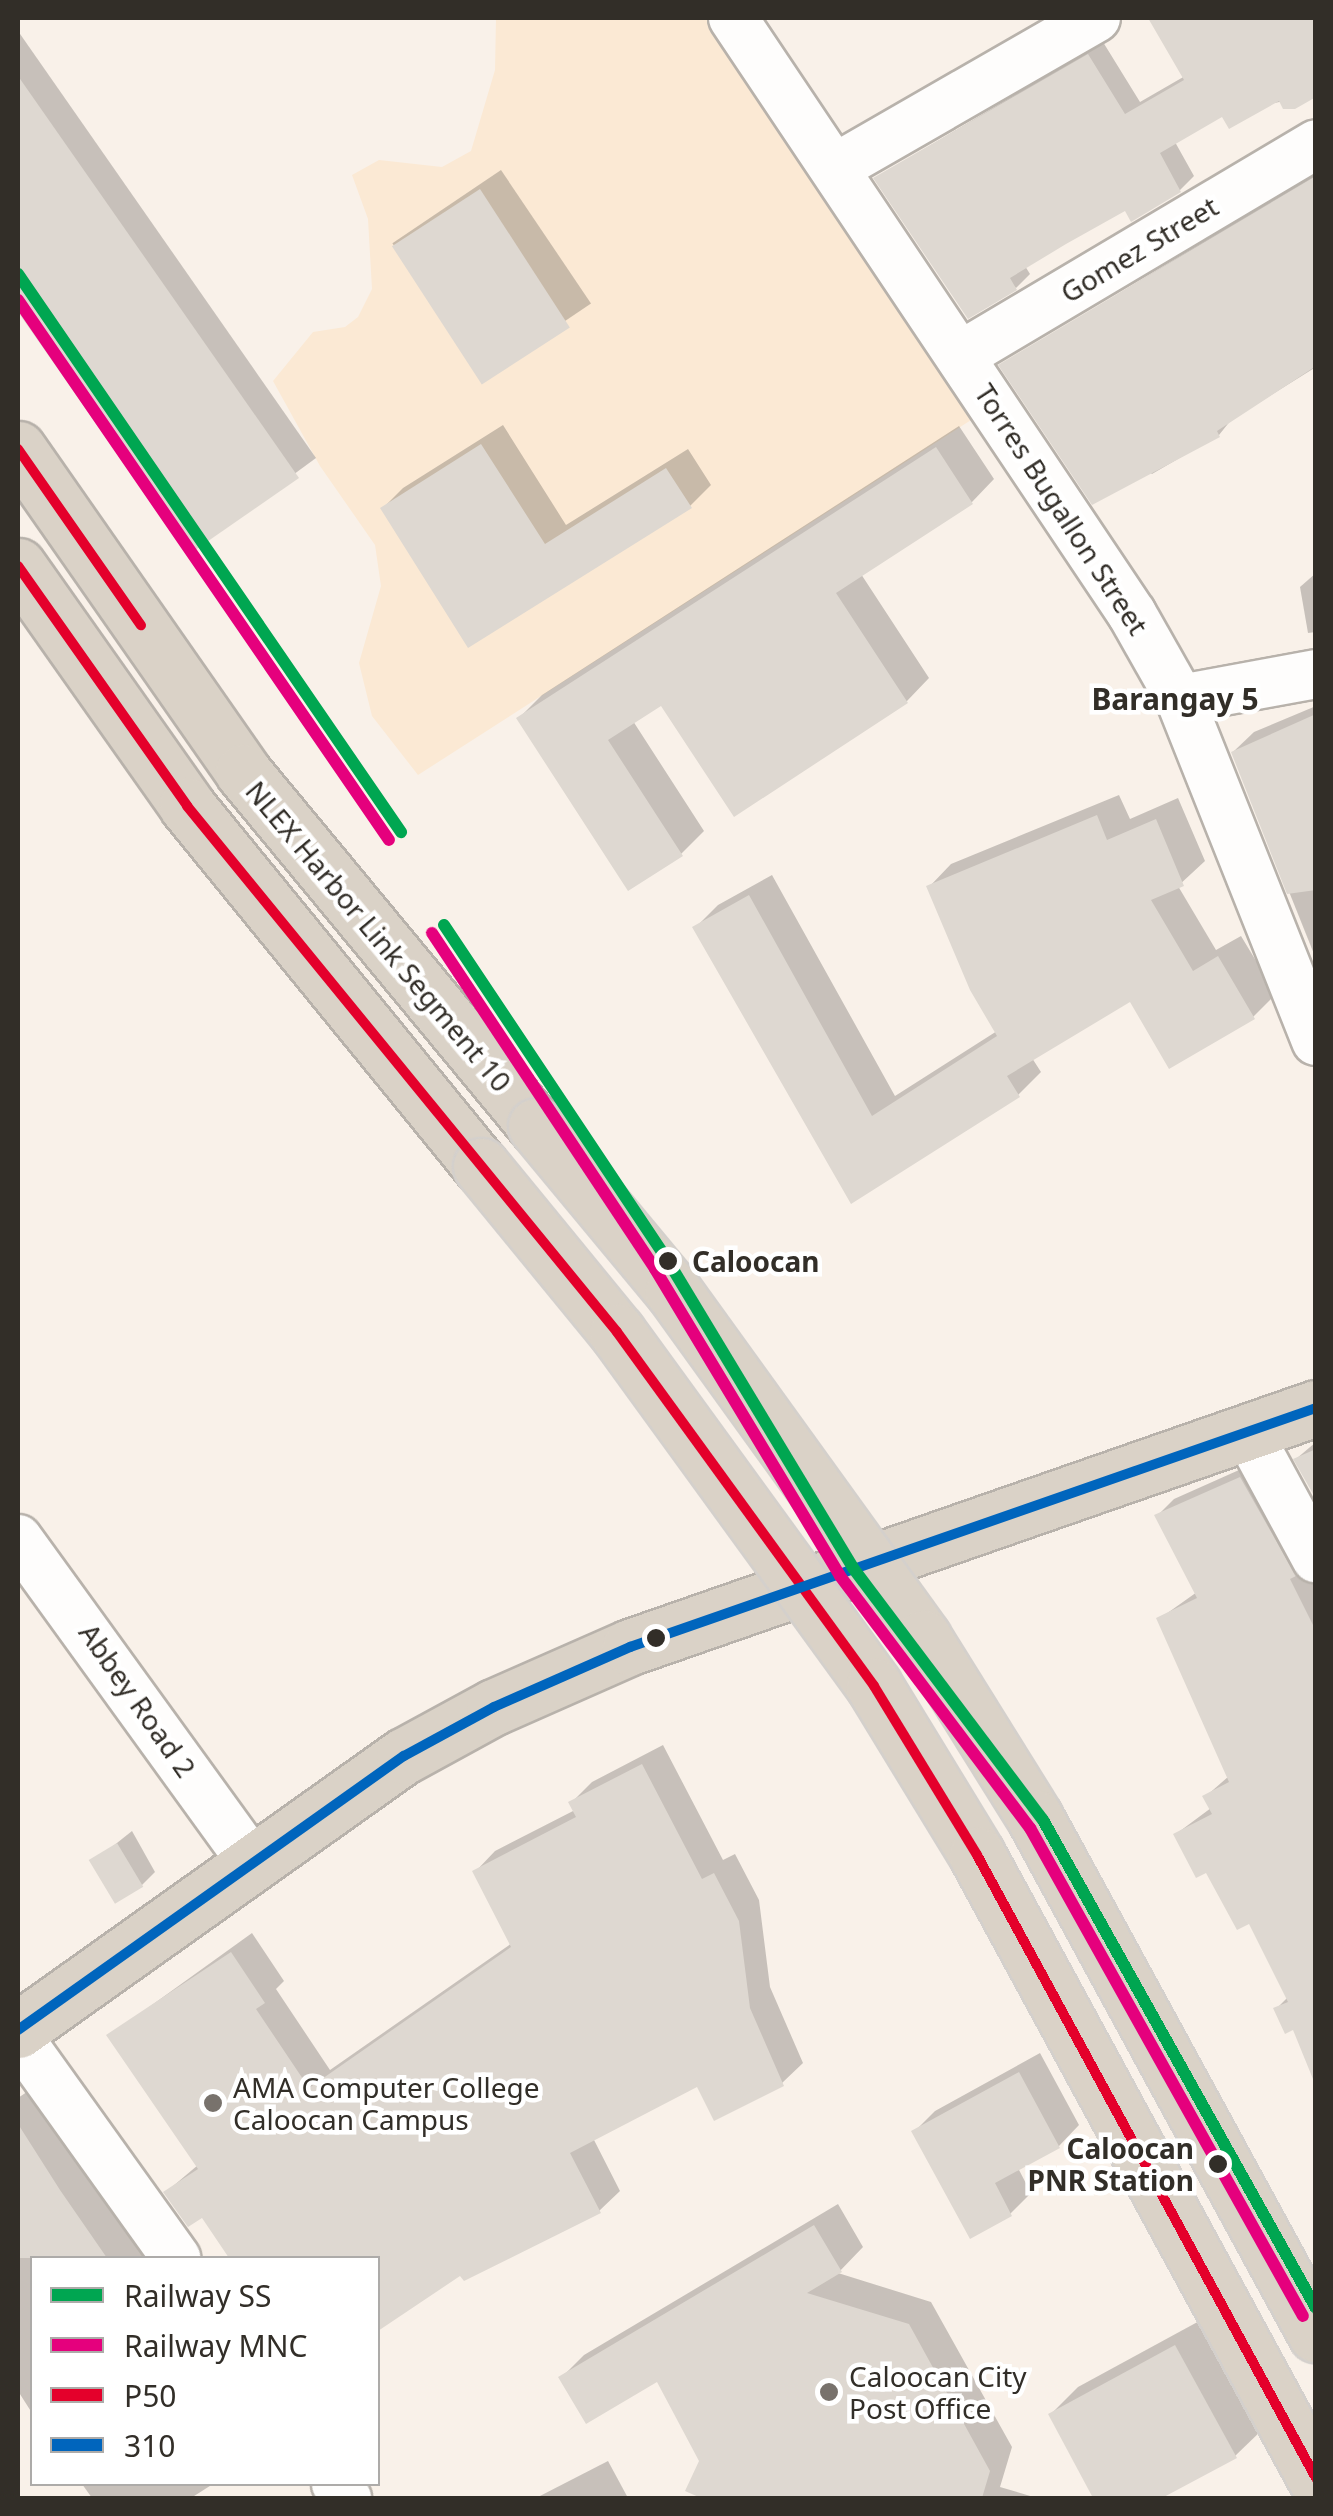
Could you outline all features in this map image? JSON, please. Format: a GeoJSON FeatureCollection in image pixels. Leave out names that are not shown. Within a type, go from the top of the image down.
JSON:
{"type":"FeatureCollection","features":[{"type":"Feature","properties":{"kind":"highway","name":"NLEX Harbor Link Segment 10"},"geometry":{"type":"LineString","coordinates":[[18,449],[243,772],[672,1291],[923,1638],[1035,1818],[1316,2334]]}},
{"type":"Feature","properties":{"kind":"highway"},"geometry":{"type":"LineString","coordinates":[[18,566],[186,806],[617,1332],[874,1686],[977,1854],[1316,2480]]}},
{"type":"Feature","properties":{"kind":"highway"},"geometry":{"type":"LineString","coordinates":[[18,2033],[404,1756],[598,1661],[1316,1408]]}},
{"type":"Feature","properties":{"kind":"street","name":"Torres Bugallon Street"},"geometry":{"type":"LineString","coordinates":[[733,18],[1084,536],[1180,699],[1316,1040]]}},
{"type":"Feature","properties":{"kind":"street"},"geometry":{"type":"LineString","coordinates":[[834,168],[1096,18]]}},
{"type":"Feature","properties":{"kind":"street","name":"Gomez Street"},"geometry":{"type":"LineString","coordinates":[[963,354],[1316,144]]}},
{"type":"Feature","properties":{"kind":"street"},"geometry":{"type":"LineString","coordinates":[[1180,699],[1316,674]]}},
{"type":"Feature","properties":{"kind":"street"},"geometry":{"type":"LineString","coordinates":[[1247,1431],[1316,1558]]}},
{"type":"Feature","properties":{"kind":"street","name":"Abbey Road 2"},"geometry":{"type":"LineString","coordinates":[[18,1539],[254,1865]]}},
{"type":"Feature","properties":{"kind":"street"},"geometry":{"type":"LineString","coordinates":[[18,2033],[175,2256]]}},
{"type":"Feature","properties":{"kind":"shaded area"},"geometry":{"type":"Polygon","coordinates":[[[496,18],[718,18],[982,413],[418,775],[372,716],[359,663],[381,586],[375,545],[320,466],[273,381],[313,332],[345,327],[358,317],[372,289],[368,219],[352,175],[379,160],[442,167],[471,151],[495,70],[496,18]]]}},
{"type":"Feature","properties":{"kind":"building"},"geometry":{"type":"Polygon","coordinates":[[[1148,18],[1316,18],[1316,97],[1295,109],[1283,109],[1279,101],[1229,129],[1222,117],[1160,153],[1181,192],[1131,222],[1125,211],[1066,244],[1010,278],[1017,290],[968,319],[873,178],[1088,54],[1125,114],[1184,80],[1148,18]]]}},
{"type":"Feature","properties":{"kind":"building"},"geometry":{"type":"Polygon","coordinates":[[[18,76],[299,478],[188,555],[18,312],[18,76]]]}},
{"type":"Feature","properties":{"kind":"building"},"geometry":{"type":"Polygon","coordinates":[[[1316,176],[1316,366],[1217,431],[1220,437],[1092,505],[998,365],[1316,176]]]}},
{"type":"Feature","properties":{"kind":"building"},"geometry":{"type":"Polygon","coordinates":[[[480,189],[570,327],[482,385],[392,246],[480,189]]]}},
{"type":"Feature","properties":{"kind":"building"},"geometry":{"type":"Polygon","coordinates":[[[481,444],[545,544],[666,468],[692,508],[468,648],[380,508],[481,444]]]}},
{"type":"Feature","properties":{"kind":"building"},"geometry":{"type":"Polygon","coordinates":[[[936,447],[973,504],[836,593],[908,703],[734,817],[661,706],[608,740],[683,856],[628,891],[516,718],[936,447]]]}},
{"type":"Feature","properties":{"kind":"building"},"geometry":{"type":"Polygon","coordinates":[[[1316,714],[1316,890],[1287,894],[1231,752],[1316,714]]]}},
{"type":"Feature","properties":{"kind":"building"},"geometry":{"type":"Polygon","coordinates":[[[1097,815],[1107,840],[1156,819],[1184,886],[1151,900],[1193,971],[1218,956],[1255,1019],[1169,1069],[1130,1002],[1007,1076],[1020,1097],[851,1204],[692,927],[749,895],[872,1116],[997,1036],[970,990],[926,886],[1097,815]]]}},
{"type":"Feature","properties":{"kind":"building"},"geometry":{"type":"Polygon","coordinates":[[[1316,1449],[1316,1499],[1293,1459],[1316,1449]]]}},
{"type":"Feature","properties":{"kind":"building"},"geometry":{"type":"Polygon","coordinates":[[[1240,1477],[1296,1576],[1290,1579],[1316,1631],[1315,2084],[1293,2030],[1285,2034],[1273,2008],[1288,2002],[1249,1924],[1237,1930],[1206,1873],[1196,1878],[1173,1834],[1212,1814],[1202,1796],[1229,1782],[1156,1618],[1197,1598],[1154,1515],[1240,1477]]]}},
{"type":"Feature","properties":{"kind":"building"},"geometry":{"type":"Polygon","coordinates":[[[642,1764],[702,1879],[714,1873],[739,1921],[750,2008],[784,2086],[714,2121],[697,2087],[570,2153],[601,2213],[464,2281],[460,2276],[380,2330],[380,2256],[228,2256],[202,2218],[188,2227],[163,2192],[198,2169],[106,2035],[231,1952],[265,2003],[256,2009],[309,2088],[511,1947],[472,1871],[576,1817],[568,1802],[642,1764]]]}},
{"type":"Feature","properties":{"kind":"building"},"geometry":{"type":"Polygon","coordinates":[[[117,1843],[143,1887],[115,1904],[89,1860],[117,1843]]]}},
{"type":"Feature","properties":{"kind":"building"},"geometry":{"type":"Polygon","coordinates":[[[1019,2072],[1060,2148],[995,2183],[1012,2216],[970,2239],[911,2131],[1019,2072]]]}},
{"type":"Feature","properties":{"kind":"building"},"geometry":{"type":"Polygon","coordinates":[[[18,2124],[106,2256],[18,2258],[18,2124]]]}},
{"type":"Feature","properties":{"kind":"building","name":"Caloocan City Post Office"},"geometry":{"type":"Polygon","coordinates":[[[814,2225],[842,2272],[807,2293],[909,2324],[990,2471],[982,2498],[701,2498],[685,2491],[699,2461],[657,2382],[586,2424],[558,2377],[814,2225]]]}},
{"type":"Feature","properties":{"kind":"building"},"geometry":{"type":"Polygon","coordinates":[[[1175,2345],[1237,2458],[1162,2498],[1093,2498],[1048,2414],[1175,2345]]]}},
{"type":"Feature","properties":{"kind":"rail line","name":"SS"},"geometry":{"type":"LineString","coordinates":[[18,274],[401,832]]}},
{"type":"Feature","properties":{"kind":"rail line","name":"MNC"},"geometry":{"type":"LineString","coordinates":[[18,300],[389,840]]}},
{"type":"Feature","properties":{"kind":"rail line","name":"SS"},"geometry":{"type":"LineString","coordinates":[[444,925],[668,1261],[853,1568],[1043,1820],[1316,2308]]}},
{"type":"Feature","properties":{"kind":"rail line","name":"MNC"},"geometry":{"type":"LineString","coordinates":[[432,933],[655,1269],[840,1576],[1030,1828],[1303,2316]]}},
{"type":"Feature","properties":{"kind":"transit line","name":"P50"},"geometry":{"type":"LineString","coordinates":[[18,449],[141,625]]}},
{"type":"Feature","properties":{"kind":"transit line","name":"P50"},"geometry":{"type":"LineString","coordinates":[[18,566],[187,806],[617,1332],[874,1686],[977,1855],[1316,2478]]}},
{"type":"Feature","properties":{"kind":"transit line","name":"310"},"geometry":{"type":"LineString","coordinates":[[18,2030],[404,1756],[494,1707],[630,1647],[1316,1408]]}},
{"type":"Feature","properties":{"kind":"place","name":"Caloocan"},"geometry":{"type":"Point","coordinates":[668,1261]}},
{"type":"Feature","properties":{"kind":"place","name":"AMA Computer College Caloocan Campus"},"geometry":{"type":"Point","coordinates":[213,2103]}},
{"type":"Feature","properties":{"kind":"place","name":"Caloocan PNR Station"},"geometry":{"type":"Point","coordinates":[1218,2164]}},
{"type":"Feature","properties":{"kind":"place","name":"Caloocan City Post Office"},"geometry":{"type":"Point","coordinates":[829,2392]}},
{"type":"Feature","properties":{"kind":"district","name":"Barangay 5"},"geometry":{"type":"Point","coordinates":[1175,699]}}]}
